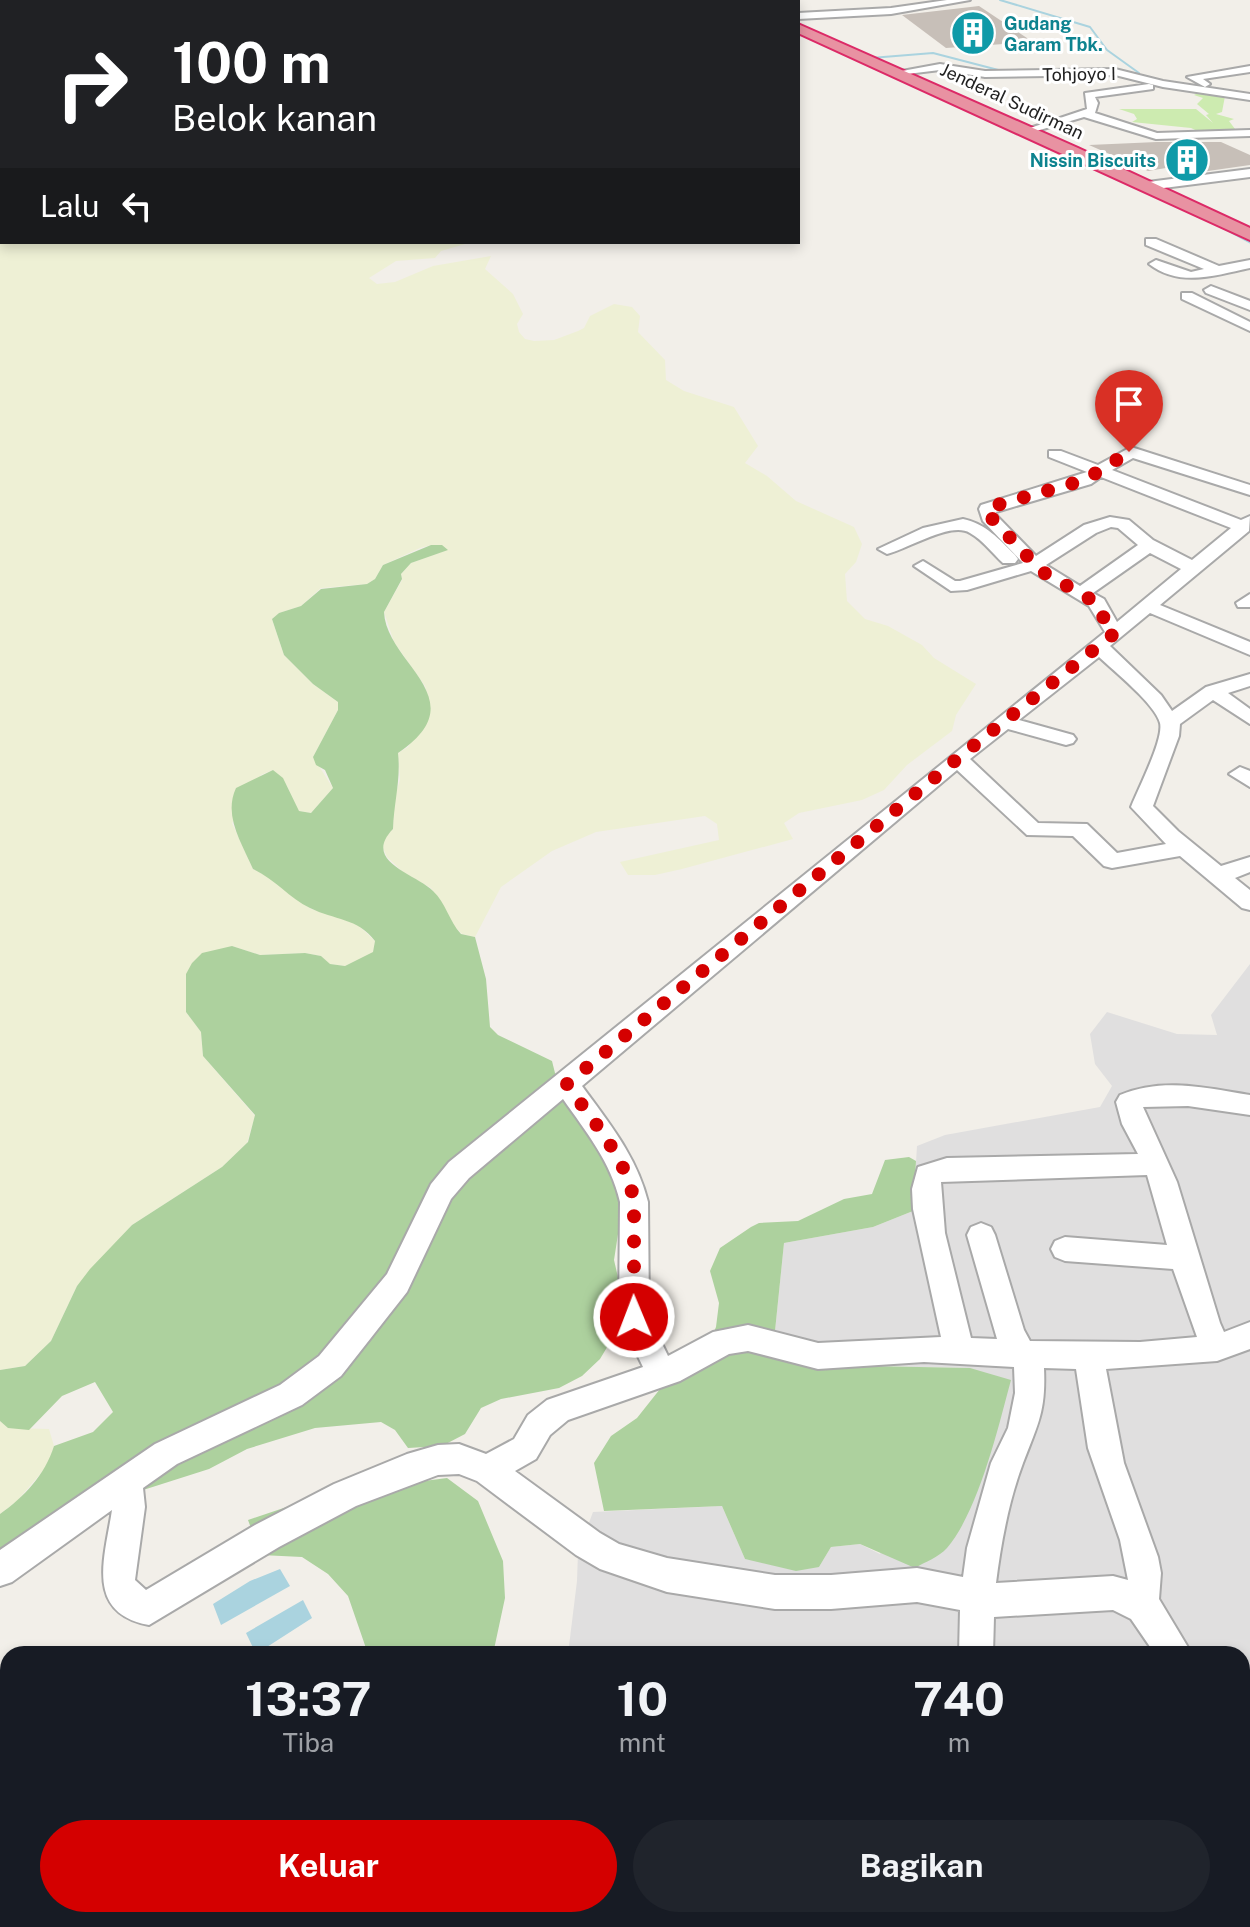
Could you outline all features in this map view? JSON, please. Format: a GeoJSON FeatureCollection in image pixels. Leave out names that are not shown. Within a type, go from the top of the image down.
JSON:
{"type":"FeatureCollection","features":[{"type":"Feature","properties":{"kind":"highway","name":"Jenderal Sudirman"},"geometry":{"type":"LineString","coordinates":[[800,27],[1250,228]]}},
{"type":"Feature","properties":{"kind":"highway","name":"Jenderal Sudirman"},"geometry":{"type":"LineString","coordinates":[[987,110],[1152,185],[1250,235]]}},
{"type":"Feature","properties":{"kind":"street"},"geometry":{"type":"LineString","coordinates":[[800,16],[898,10],[965,0]]}},
{"type":"Feature","properties":{"kind":"street"},"geometry":{"type":"LineString","coordinates":[[879,1],[898,10]]}},
{"type":"Feature","properties":{"kind":"street","name":"Tohjoyo I"},"geometry":{"type":"LineString","coordinates":[[898,69],[940,67],[970,73],[1008,74],[1115,72],[1163,84],[1250,97]]}},
{"type":"Feature","properties":{"kind":"street"},"geometry":{"type":"LineString","coordinates":[[1224,94],[1192,77],[1250,69]]}},
{"type":"Feature","properties":{"kind":"street"},"geometry":{"type":"LineString","coordinates":[[1008,74],[1029,86]]}},
{"type":"Feature","properties":{"kind":"street"},"geometry":{"type":"LineString","coordinates":[[1033,129],[1086,114],[1093,109],[1089,95],[1163,84]]}},
{"type":"Feature","properties":{"kind":"street"},"geometry":{"type":"LineString","coordinates":[[1155,99],[1160,93],[1187,88]]}},
{"type":"Feature","properties":{"kind":"street"},"geometry":{"type":"LineString","coordinates":[[1086,114],[1154,136],[1250,133]]}},
{"type":"Feature","properties":{"kind":"street"},"geometry":{"type":"LineString","coordinates":[[1070,120],[1093,130]]}},
{"type":"Feature","properties":{"kind":"street"},"geometry":{"type":"LineString","coordinates":[[1152,185],[1250,173]]}},
{"type":"Feature","properties":{"kind":"street"},"geometry":{"type":"LineString","coordinates":[[1151,242],[1221,272]]}},
{"type":"Feature","properties":{"kind":"street"},"geometry":{"type":"LineString","coordinates":[[1156,264],[1190,276],[1250,264]]}},
{"type":"Feature","properties":{"kind":"street"},"geometry":{"type":"LineString","coordinates":[[1211,290],[1250,306]]}},
{"type":"Feature","properties":{"kind":"street"},"geometry":{"type":"LineString","coordinates":[[1187,296],[1250,327]]}},
{"type":"Feature","properties":{"kind":"street"},"geometry":{"type":"LineString","coordinates":[[1116,632],[1105,621],[1097,603],[1032,562],[989,517],[987,509],[1085,480],[1129,452],[1250,490]]}},
{"type":"Feature","properties":{"kind":"street"},"geometry":{"type":"LineString","coordinates":[[1055,454],[1097,472],[1248,523]]}},
{"type":"Feature","properties":{"kind":"street"},"geometry":{"type":"LineString","coordinates":[[923,566],[955,587],[1032,562],[1090,529],[1110,522],[1123,524],[1147,544],[1193,568]]}},
{"type":"Feature","properties":{"kind":"street"},"geometry":{"type":"LineString","coordinates":[[0,1570],[166,1454],[291,1395],[330,1366],[397,1283],[441,1192],[459,1170],[1248,523]]}},
{"type":"Feature","properties":{"kind":"street"},"geometry":{"type":"LineString","coordinates":[[887,549],[950,525],[963,524],[975,528],[1009,558],[1032,562]]}},
{"type":"Feature","properties":{"kind":"street"},"geometry":{"type":"LineString","coordinates":[[1082,593],[1142,552],[1147,544]]}},
{"type":"Feature","properties":{"kind":"street"},"geometry":{"type":"LineString","coordinates":[[1148,606],[1250,649]]}},
{"type":"Feature","properties":{"kind":"street"},"geometry":{"type":"LineString","coordinates":[[1099,648],[1148,693],[1170,722],[1169,736],[1141,803],[1146,813],[1250,902]]}},
{"type":"Feature","properties":{"kind":"street"},"geometry":{"type":"LineString","coordinates":[[1170,722],[1213,691],[1250,680]]}},
{"type":"Feature","properties":{"kind":"street"},"geometry":{"type":"LineString","coordinates":[[1213,691],[1250,718]]}},
{"type":"Feature","properties":{"kind":"street"},"geometry":{"type":"LineString","coordinates":[[1003,722],[1066,739]]}},
{"type":"Feature","properties":{"kind":"street"},"geometry":{"type":"LineString","coordinates":[[957,759],[1029,827],[1035,830],[1079,829],[1112,861],[1185,848]]}},
{"type":"Feature","properties":{"kind":"street"},"geometry":{"type":"LineString","coordinates":[[1217,876],[1250,864]]}},
{"type":"Feature","properties":{"kind":"street"},"geometry":{"type":"LineString","coordinates":[[567,1084],[624,1166],[632,1184],[634,1317],[661,1373]]}},
{"type":"Feature","properties":{"kind":"street"},"geometry":{"type":"LineString","coordinates":[[1217,1348],[1198,1310],[1170,1198],[1129,1102],[1137,1097],[1154,1095],[1250,1105]]}},
{"type":"Feature","properties":{"kind":"street"},"geometry":{"type":"LineString","coordinates":[[959,1349],[929,1214],[925,1184],[928,1175],[947,1169],[1157,1164]]}},
{"type":"Feature","properties":{"kind":"street"},"geometry":{"type":"LineString","coordinates":[[976,1646],[977,1597],[990,1522],[1007,1463],[1023,1429],[1030,1393],[1029,1360],[1010,1335],[981,1235]]}},
{"type":"Feature","properties":{"kind":"street"},"geometry":{"type":"LineString","coordinates":[[1065,1249],[1186,1258]]}},
{"type":"Feature","properties":{"kind":"street"},"geometry":{"type":"LineString","coordinates":[[488,1470],[525,1449],[539,1425],[558,1410],[661,1373],[724,1341],[748,1338],[818,1356],[959,1349],[1090,1356],[1217,1348],[1250,1335]]}},
{"type":"Feature","properties":{"kind":"street"},"geometry":{"type":"LineString","coordinates":[[1090,1356],[1097,1422],[1145,1574],[1146,1593],[1141,1603]]}},
{"type":"Feature","properties":{"kind":"street"},"geometry":{"type":"LineString","coordinates":[[121,1486],[128,1490],[129,1507],[118,1584],[129,1600],[149,1608],[304,1515],[387,1478],[438,1460],[459,1459],[488,1470],[588,1544],[612,1558],[667,1575],[775,1592],[917,1585],[1001,1601],[1113,1593],[1131,1595],[1141,1603],[1170,1646]]}},
{"type":"Feature","properties":{"kind":"shaded area"},"geometry":{"type":"Polygon","coordinates":[[[1250,964],[1250,1646],[569,1646],[578,1552],[593,1512],[722,1506],[745,1559],[819,1567],[831,1547],[860,1544],[880,1554],[970,1368],[868,1366],[775,1331],[784,1243],[873,1227],[913,1211],[917,1146],[945,1135],[1100,1107],[1112,1086],[1095,1064],[1090,1034],[1107,1012],[1177,1034],[1217,1035],[1211,1015],[1250,964]]]}},
{"type":"Feature","properties":{"kind":"green space"},"geometry":{"type":"Polygon","coordinates":[[[1202,91],[1225,96],[1222,112],[1216,114],[1234,119],[1229,121],[1235,129],[1244,132],[1204,134],[1191,128],[1132,122],[1137,119],[1134,114],[1119,109],[1196,109],[1213,123],[1206,115],[1209,114],[1197,104],[1203,98],[1194,95],[1202,91]]]}},
{"type":"Feature","properties":{"kind":"green space"},"geometry":{"type":"Polygon","coordinates":[[[0,244],[465,244],[441,251],[435,258],[396,261],[369,278],[377,284],[395,282],[433,266],[491,256],[485,269],[513,294],[523,314],[517,324],[519,332],[525,339],[534,341],[554,340],[578,331],[584,328],[590,316],[614,304],[632,307],[640,316],[638,332],[665,360],[666,380],[684,391],[734,407],[758,446],[745,463],[767,476],[796,501],[854,527],[862,544],[856,562],[845,574],[847,601],[865,619],[888,626],[922,645],[934,658],[976,684],[956,715],[952,731],[907,765],[884,790],[862,800],[799,813],[784,823],[793,839],[655,875],[628,875],[620,862],[719,840],[717,824],[705,816],[596,832],[552,851],[501,887],[475,937],[462,934],[453,925],[431,888],[404,873],[387,857],[383,848],[384,838],[393,829],[394,798],[400,780],[398,753],[408,747],[429,715],[425,686],[394,642],[384,612],[402,580],[401,574],[411,563],[447,550],[431,545],[420,548],[383,565],[375,579],[367,584],[321,588],[301,606],[279,613],[272,619],[284,655],[313,684],[338,702],[338,710],[313,757],[333,788],[311,813],[298,811],[287,786],[273,770],[261,775],[232,823],[253,869],[269,877],[311,909],[356,923],[375,941],[373,953],[345,966],[329,964],[321,956],[305,953],[260,955],[232,946],[186,1012],[201,1032],[203,1056],[255,1116],[247,1143],[222,1167],[132,1225],[77,1286],[51,1341],[25,1366],[0,1370],[0,244]]]}},
{"type":"Feature","properties":{"kind":"green space"},"geometry":{"type":"Polygon","coordinates":[[[431,545],[442,545],[448,550],[411,563],[401,574],[402,579],[384,612],[388,631],[422,682],[429,698],[430,716],[420,734],[398,753],[393,829],[385,840],[384,850],[387,859],[395,866],[437,896],[461,934],[475,937],[486,979],[490,1027],[498,1035],[552,1061],[555,1073],[583,1118],[623,1202],[614,1260],[623,1299],[621,1324],[600,1359],[582,1376],[559,1388],[501,1399],[481,1408],[465,1434],[442,1446],[408,1448],[395,1430],[381,1422],[315,1428],[247,1449],[209,1469],[140,1491],[0,1581],[0,1514],[33,1484],[54,1446],[93,1432],[113,1412],[95,1382],[62,1396],[29,1430],[8,1428],[0,1421],[0,1370],[25,1366],[51,1341],[77,1286],[132,1225],[222,1167],[248,1142],[255,1115],[203,1056],[201,1032],[186,1012],[186,974],[192,963],[202,953],[232,946],[260,955],[305,953],[321,956],[330,964],[345,966],[373,952],[375,941],[361,928],[310,908],[253,869],[236,829],[232,809],[236,788],[273,770],[283,778],[299,811],[311,813],[333,788],[325,770],[316,765],[313,757],[338,710],[338,702],[313,684],[284,655],[272,619],[279,613],[301,606],[321,589],[367,584],[375,579],[383,565],[431,545]]]}},
{"type":"Feature","properties":{"kind":"green space"},"geometry":{"type":"Polygon","coordinates":[[[909,1157],[916,1161],[913,1211],[873,1227],[784,1243],[775,1331],[868,1366],[970,1368],[1011,1380],[978,1491],[947,1548],[915,1568],[860,1544],[831,1547],[819,1567],[796,1571],[745,1559],[722,1506],[604,1511],[594,1463],[611,1436],[637,1418],[660,1389],[689,1375],[702,1359],[716,1327],[719,1303],[710,1271],[720,1248],[759,1223],[798,1221],[844,1199],[872,1194],[885,1160],[909,1157]]]}},
{"type":"Feature","properties":{"kind":"green space"},"geometry":{"type":"Polygon","coordinates":[[[0,1421],[9,1428],[49,1429],[54,1446],[48,1465],[17,1501],[0,1514],[0,1421]]]}},
{"type":"Feature","properties":{"kind":"green space"},"geometry":{"type":"Polygon","coordinates":[[[447,1478],[478,1501],[503,1561],[505,1598],[495,1646],[365,1646],[348,1596],[328,1574],[302,1557],[261,1555],[248,1520],[325,1494],[447,1478]]]}},
{"type":"Feature","properties":{"kind":"water"},"geometry":{"type":"Polygon","coordinates":[[[280,1569],[290,1586],[221,1625],[213,1604],[250,1581],[280,1569]]]}},
{"type":"Feature","properties":{"kind":"water"},"geometry":{"type":"Polygon","coordinates":[[[303,1600],[312,1618],[268,1646],[252,1646],[246,1633],[303,1600]]]}},
{"type":"Feature","properties":{"kind":"building","name":"Gudang Garam Tbk."},"geometry":{"type":"Polygon","coordinates":[[[979,6],[1033,42],[946,48],[902,15],[979,6]]]}},
{"type":"Feature","properties":{"kind":"building","name":"Nissin Biscuits"},"geometry":{"type":"Polygon","coordinates":[[[1221,142],[1250,155],[1250,165],[1180,175],[1166,168],[1148,171],[1089,145],[1221,142]]]}},
{"type":"Feature","properties":{"kind":"waterway"},"geometry":{"type":"LineString","coordinates":[[1000,0],[1090,27],[1107,50],[1139,73],[1131,74]]}},
{"type":"Feature","properties":{"kind":"waterway"},"geometry":{"type":"LineString","coordinates":[[871,58],[933,53],[1006,72]]}},
{"type":"Feature","properties":{"kind":"waterway"},"geometry":{"type":"LineString","coordinates":[[1222,227],[1250,242]]}},
{"type":"Feature","properties":{"kind":"place","name":"Gudang Garam Tbk."},"geometry":{"type":"Point","coordinates":[973,33]}},
{"type":"Feature","properties":{"kind":"place","name":"Nissin Biscuits"},"geometry":{"type":"Point","coordinates":[1187,160]}},
{"type":"Feature","properties":{"kind":"route"},"geometry":{"type":"LineString","coordinates":[[634,1317],[632,1184],[624,1166],[567,1084],[957,759],[1116,632],[1107,625],[1101,607],[1091,597],[1041,571],[986,512],[990,507],[1085,480],[1129,452]]}}]}
